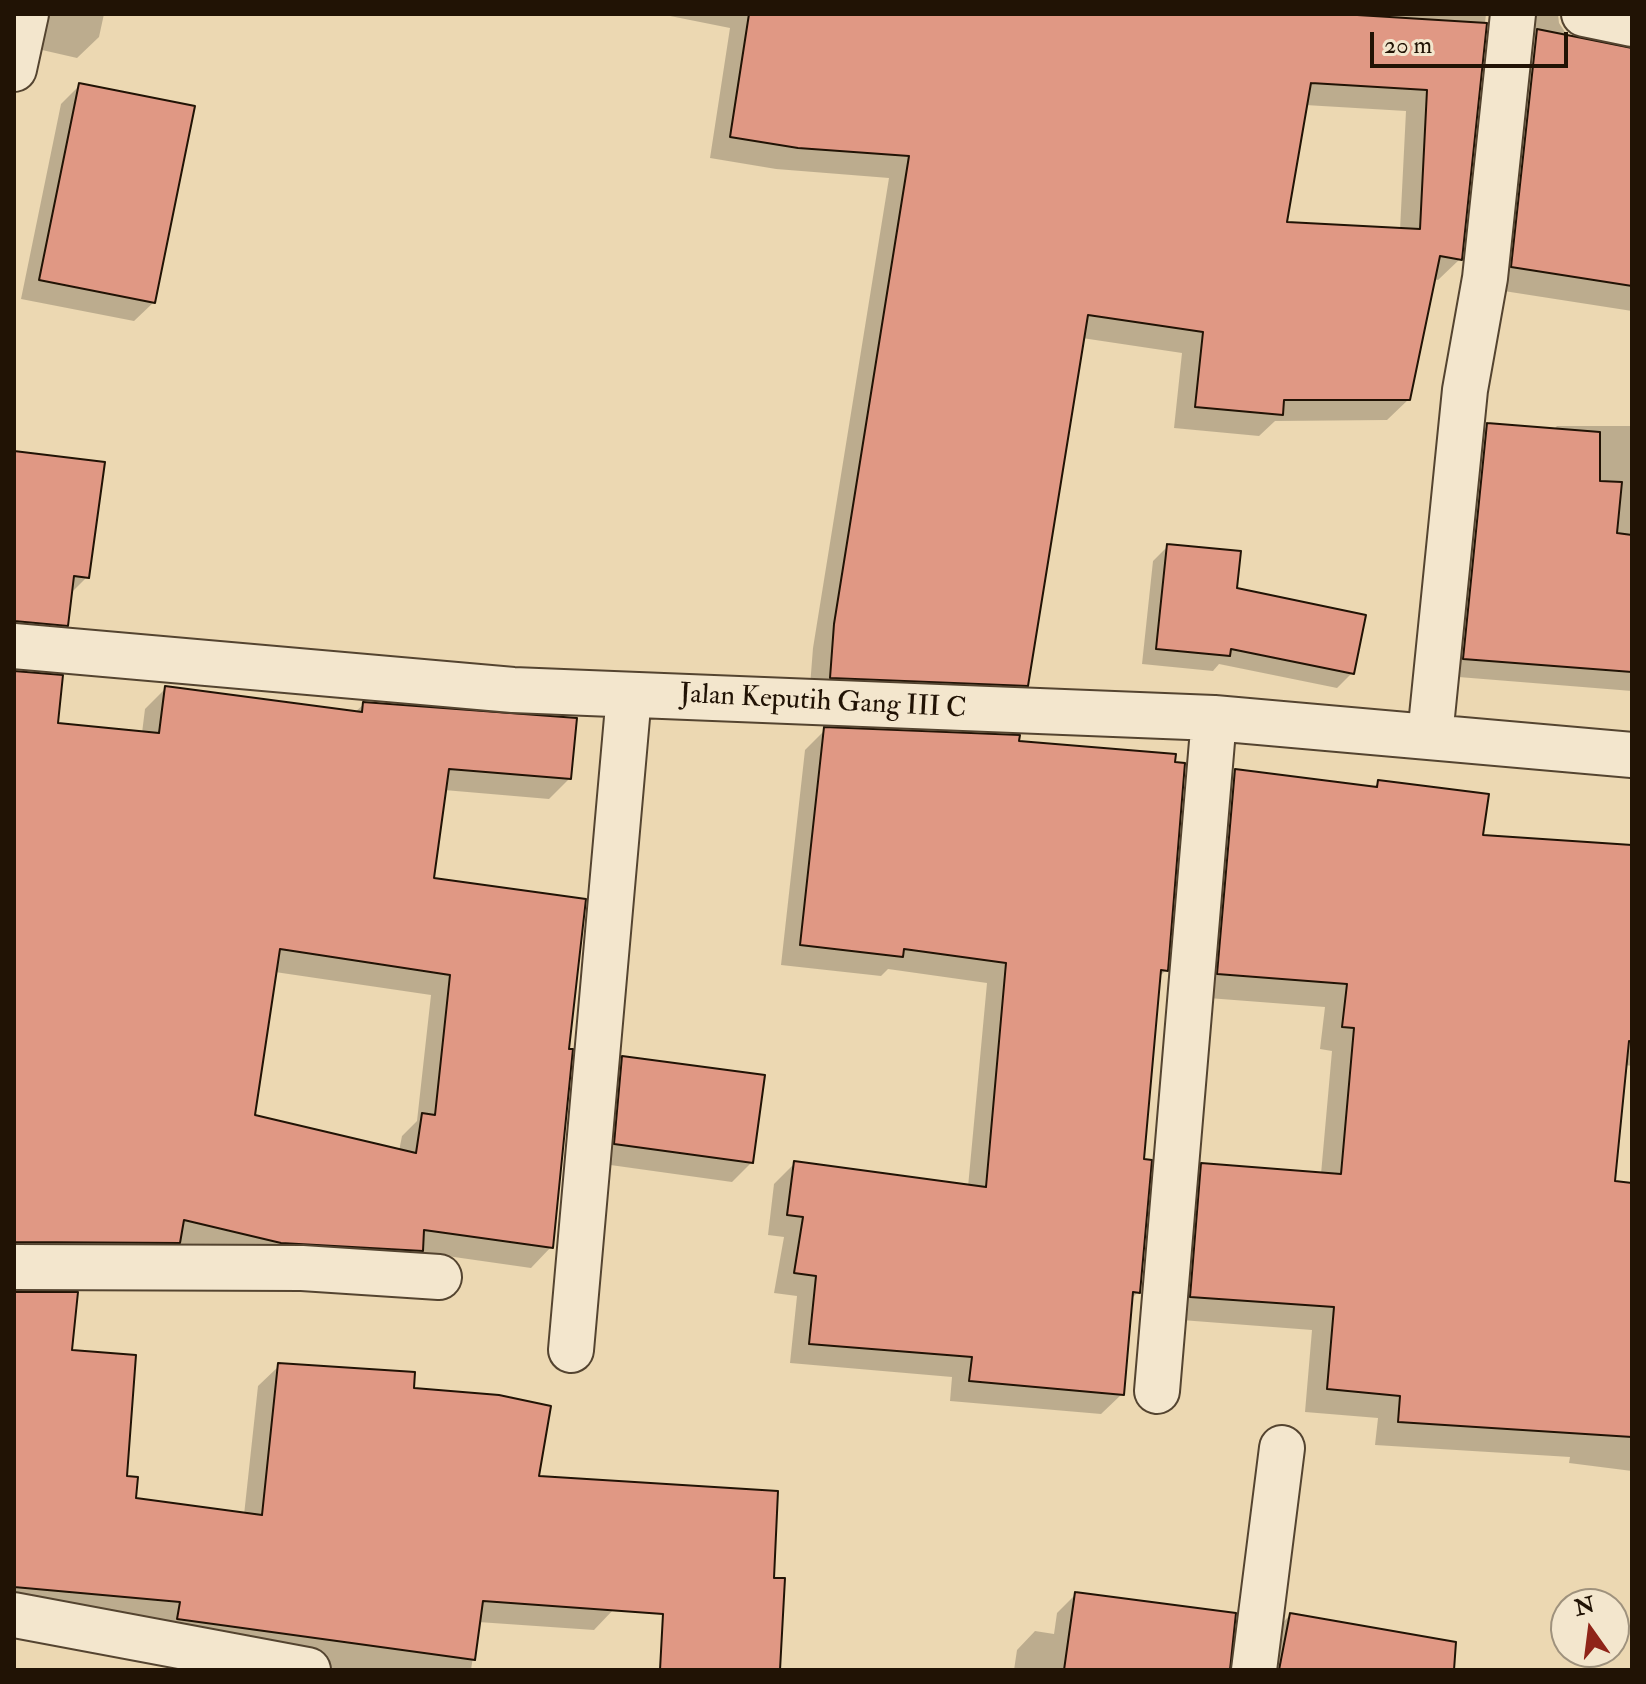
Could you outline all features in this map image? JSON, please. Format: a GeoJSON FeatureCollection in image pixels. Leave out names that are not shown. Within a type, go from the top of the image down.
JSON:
{"type":"FeatureCollection","features":[{"type":"Feature","properties":{"kind":"street"},"geometry":{"type":"LineString","coordinates":[[14,69],[26,14]]}},
{"type":"Feature","properties":{"kind":"street"},"geometry":{"type":"LineString","coordinates":[[1430,736],[1465,390],[1485,278],[1513,14]]}},
{"type":"Feature","properties":{"kind":"street"},"geometry":{"type":"LineString","coordinates":[[1584,14],[1632,24]]}},
{"type":"Feature","properties":{"kind":"street","name":"Jalan Keputih Gang III C"},"geometry":{"type":"LineString","coordinates":[[14,646],[498,688],[1214,718],[1632,755]]}},
{"type":"Feature","properties":{"kind":"street"},"geometry":{"type":"LineString","coordinates":[[571,1350],[629,695]]}},
{"type":"Feature","properties":{"kind":"street"},"geometry":{"type":"LineString","coordinates":[[1157,1391],[1214,718]]}},
{"type":"Feature","properties":{"kind":"street"},"geometry":{"type":"LineString","coordinates":[[14,1267],[302,1268],[439,1277]]}},
{"type":"Feature","properties":{"kind":"street"},"geometry":{"type":"LineString","coordinates":[[1254,1670],[1282,1448]]}},
{"type":"Feature","properties":{"kind":"street"},"geometry":{"type":"LineString","coordinates":[[14,1615],[308,1670]]}},
{"type":"Feature","properties":{"kind":"building"},"geometry":{"type":"Polygon","coordinates":[[[749,14],[1341,14],[1487,23],[1462,260],[1440,256],[1410,400],[1284,400],[1283,415],[1195,407],[1203,332],[1088,315],[1028,686],[830,678],[834,624],[909,156],[798,148],[730,137],[749,14]],[[1311,83],[1287,222],[1420,229],[1427,90],[1311,83]]]}},
{"type":"Feature","properties":{"kind":"building"},"geometry":{"type":"Polygon","coordinates":[[[1537,29],[1632,48],[1632,286],[1511,267],[1537,29]]]}},
{"type":"Feature","properties":{"kind":"building"},"geometry":{"type":"Polygon","coordinates":[[[79,83],[195,106],[155,303],[39,280],[79,83]]]}},
{"type":"Feature","properties":{"kind":"building"},"geometry":{"type":"Polygon","coordinates":[[[1487,423],[1600,432],[1600,481],[1622,482],[1617,533],[1632,535],[1632,672],[1463,659],[1487,423]]]}},
{"type":"Feature","properties":{"kind":"building"},"geometry":{"type":"Polygon","coordinates":[[[14,451],[105,462],[89,578],[74,576],[68,626],[14,621],[14,451]]]}},
{"type":"Feature","properties":{"kind":"building"},"geometry":{"type":"Polygon","coordinates":[[[1167,544],[1241,551],[1237,588],[1366,615],[1354,674],[1231,649],[1230,656],[1156,649],[1167,544]]]}},
{"type":"Feature","properties":{"kind":"building"},"geometry":{"type":"Polygon","coordinates":[[[14,671],[63,675],[58,723],[159,733],[165,686],[362,712],[363,702],[577,718],[571,779],[449,769],[434,878],[586,899],[569,1049],[573,1049],[553,1248],[424,1230],[423,1251],[281,1243],[184,1220],[180,1243],[14,1242],[14,671]],[[280,949],[255,1115],[416,1153],[422,1113],[435,1115],[450,975],[280,949]]]}},
{"type":"Feature","properties":{"kind":"building"},"geometry":{"type":"Polygon","coordinates":[[[824,727],[1020,735],[1019,741],[1176,754],[1175,762],[1185,763],[1168,971],[1161,970],[1144,1159],[1152,1160],[1140,1293],[1133,1292],[1124,1395],[969,1381],[972,1357],[809,1344],[816,1276],[794,1273],[803,1217],[787,1215],[794,1161],[986,1187],[1006,963],[904,949],[903,957],[800,945],[824,727]]]}},
{"type":"Feature","properties":{"kind":"building"},"geometry":{"type":"Polygon","coordinates":[[[1235,769],[1377,787],[1378,780],[1489,794],[1483,835],[1632,845],[1632,1042],[1629,1041],[1615,1181],[1632,1183],[1632,1437],[1398,1422],[1400,1396],[1327,1389],[1334,1307],[1190,1297],[1201,1163],[1341,1174],[1354,1028],[1342,1027],[1347,984],[1217,974],[1235,769]]]}},
{"type":"Feature","properties":{"kind":"building"},"geometry":{"type":"Polygon","coordinates":[[[622,1056],[765,1075],[753,1163],[614,1144],[622,1056]]]}},
{"type":"Feature","properties":{"kind":"building"},"geometry":{"type":"Polygon","coordinates":[[[14,1292],[78,1292],[72,1350],[136,1355],[127,1476],[138,1477],[136,1498],[262,1515],[278,1363],[415,1372],[414,1388],[499,1395],[551,1406],[539,1476],[778,1491],[774,1578],[785,1578],[780,1670],[660,1670],[663,1614],[483,1601],[475,1660],[177,1619],[180,1602],[14,1587],[14,1292]]]}},
{"type":"Feature","properties":{"kind":"building"},"geometry":{"type":"Polygon","coordinates":[[[1075,1592],[1236,1613],[1230,1670],[1064,1670],[1075,1592]]]}},
{"type":"Feature","properties":{"kind":"building"},"geometry":{"type":"Polygon","coordinates":[[[1290,1613],[1456,1642],[1454,1670],[1279,1670],[1290,1613]]]}}]}
